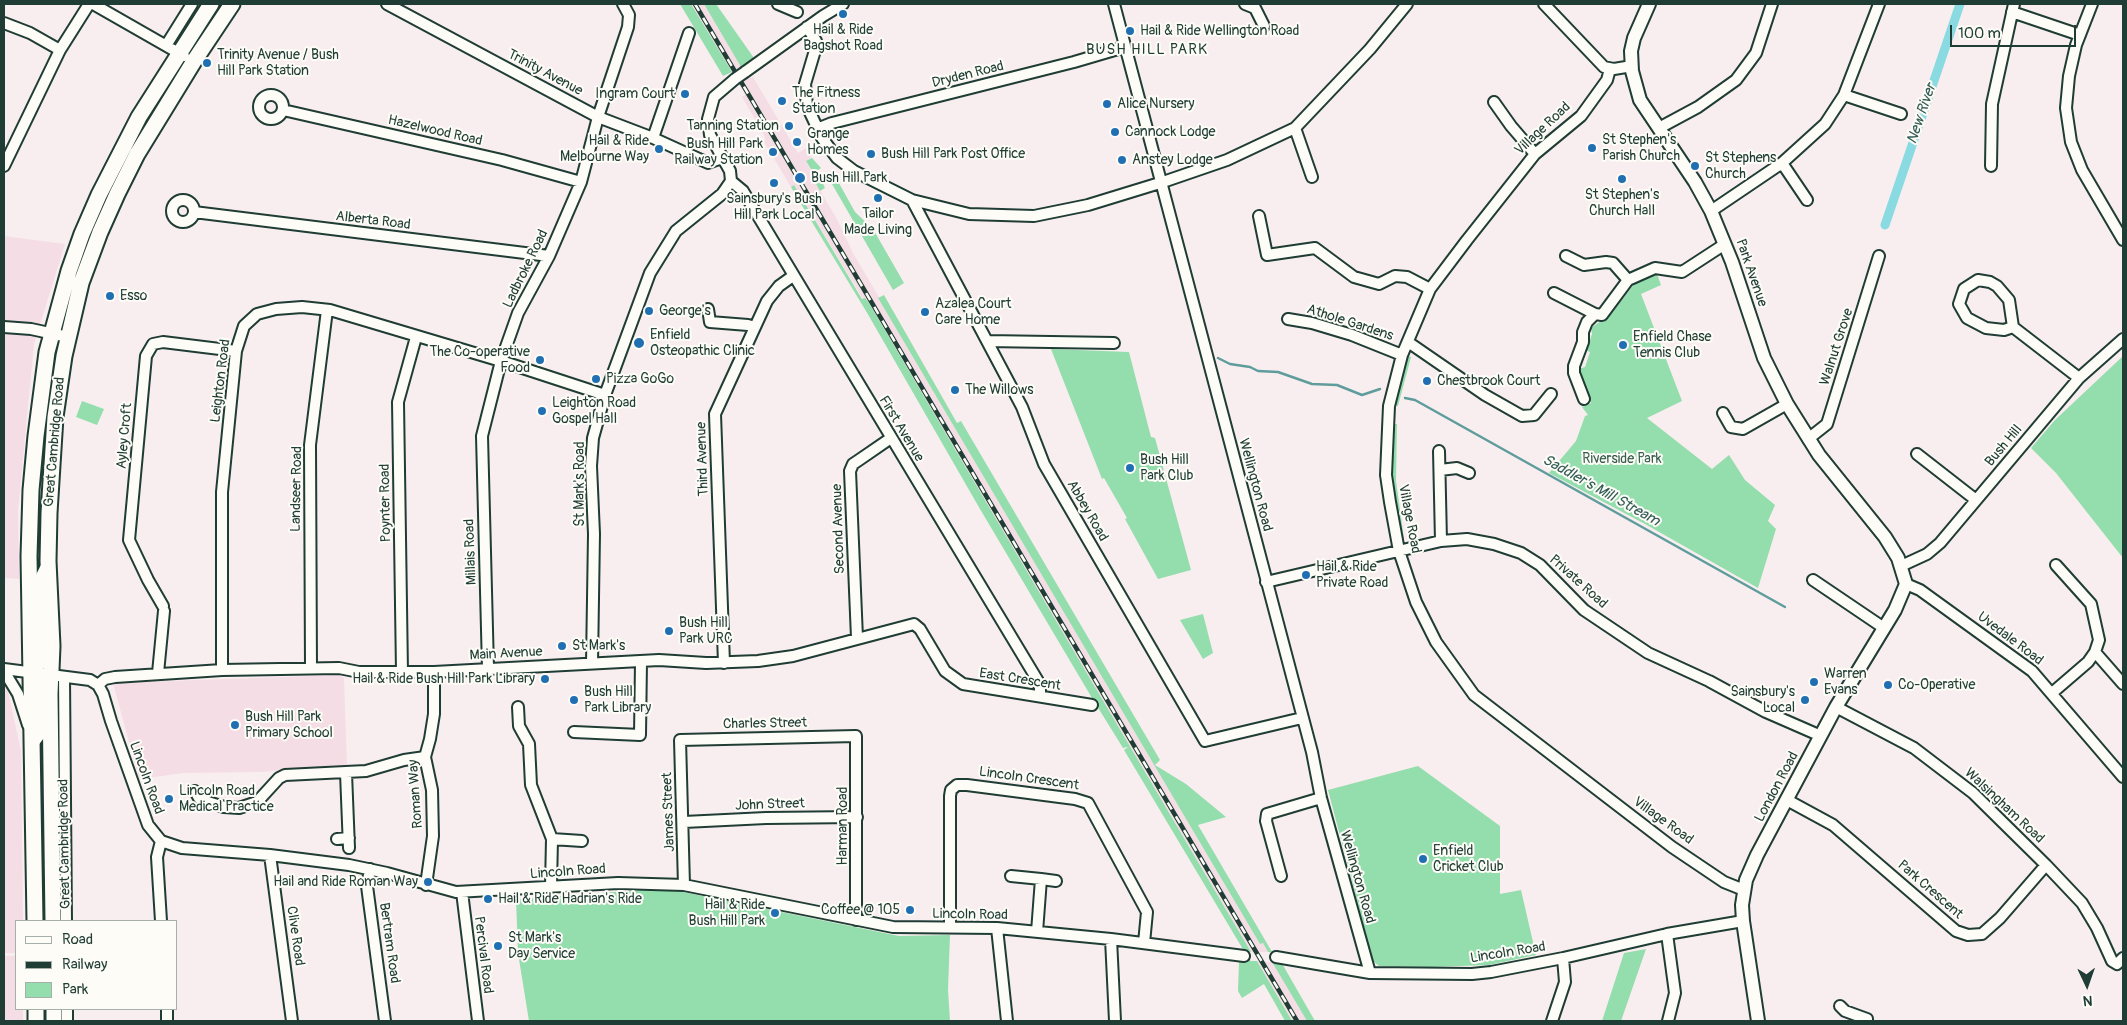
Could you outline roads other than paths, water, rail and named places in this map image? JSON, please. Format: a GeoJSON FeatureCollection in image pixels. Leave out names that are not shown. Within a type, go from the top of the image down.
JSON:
{"type":"FeatureCollection","features":[{"type":"Feature","properties":{"kind":"highway","name":"Great Cambridge Road"},"geometry":{"type":"LineString","coordinates":[[35,920],[30,672],[31,490],[41,392],[51,334],[76,248],[99,195],[173,48],[211,4]]}},
{"type":"Feature","properties":{"kind":"highway","name":"Great Cambridge Road"},"geometry":{"type":"LineString","coordinates":[[53,920],[51,754],[57,676],[52,646],[48,561],[49,513],[55,417],[68,337],[81,283],[108,214],[138,154],[232,4]]}},
{"type":"Feature","properties":{"kind":"highway"},"geometry":{"type":"LineString","coordinates":[[34,820],[40,802],[43,757],[46,754],[51,754]]}},
{"type":"Feature","properties":{"kind":"main road"},"geometry":{"type":"LineString","coordinates":[[1632,66],[1633,42],[1649,4]]}},
{"type":"Feature","properties":{"kind":"main road","name":"Park Avenue"},"geometry":{"type":"LineString","coordinates":[[1632,66],[1640,100],[1695,182],[1711,211],[1725,244],[1758,344],[1787,404],[1808,439],[1837,478],[1881,531],[1901,566],[1906,584]]}},
{"type":"Feature","properties":{"kind":"main road","name":"London Road"},"geometry":{"type":"LineString","coordinates":[[1758,1021],[1743,921],[1744,890],[1753,863],[1836,707],[1896,610],[1906,584]]}},
{"type":"Feature","properties":{"kind":"street"},"geometry":{"type":"LineString","coordinates":[[4,166],[60,50],[89,4]]}},
{"type":"Feature","properties":{"kind":"street"},"geometry":{"type":"LineString","coordinates":[[93,4],[173,48],[194,62]]}},
{"type":"Feature","properties":{"kind":"street"},"geometry":{"type":"LineString","coordinates":[[173,48],[192,4]]}},
{"type":"Feature","properties":{"kind":"street","name":"Trinity Avenue"},"geometry":{"type":"LineString","coordinates":[[387,4],[598,117],[653,138],[708,163],[722,158]]}},
{"type":"Feature","properties":{"kind":"street","name":"Ladbroke Road"},"geometry":{"type":"LineString","coordinates":[[482,436],[500,361],[518,313],[549,256],[581,182],[598,117],[628,27],[629,15],[623,4]]}},
{"type":"Feature","properties":{"kind":"street"},"geometry":{"type":"LineString","coordinates":[[778,4],[797,12]]}},
{"type":"Feature","properties":{"kind":"street"},"geometry":{"type":"LineString","coordinates":[[843,4],[807,27],[816,41],[816,47],[806,76],[805,94],[807,106],[817,129],[837,158],[854,171],[912,200],[969,214],[1034,216],[1088,205],[1163,182],[1227,160],[1295,128],[1370,49],[1407,4]]}},
{"type":"Feature","properties":{"kind":"street","name":"Wellington Road"},"geometry":{"type":"LineString","coordinates":[[1114,4],[1163,182],[1302,718],[1320,798],[1370,973]]}},
{"type":"Feature","properties":{"kind":"street"},"geometry":{"type":"LineString","coordinates":[[1245,4],[1255,8],[1264,26]]}},
{"type":"Feature","properties":{"kind":"street"},"geometry":{"type":"LineString","coordinates":[[1544,4],[1604,67],[1610,69],[1632,66]]}},
{"type":"Feature","properties":{"kind":"street"},"geometry":{"type":"LineString","coordinates":[[1658,128],[1698,106],[1736,80],[1756,53],[1772,4]]}},
{"type":"Feature","properties":{"kind":"street"},"geometry":{"type":"LineString","coordinates":[[1711,211],[1782,163],[1825,124],[1844,95],[1879,4]]}},
{"type":"Feature","properties":{"kind":"street"},"geometry":{"type":"LineString","coordinates":[[2092,4],[2080,35],[2069,76],[2066,108],[2071,142],[2082,170],[2123,240]]}},
{"type":"Feature","properties":{"kind":"street"},"geometry":{"type":"LineString","coordinates":[[1991,166],[1992,104],[2013,8],[2080,35]]}},
{"type":"Feature","properties":{"kind":"street"},"geometry":{"type":"LineString","coordinates":[[4,23],[30,33],[60,50]]}},
{"type":"Feature","properties":{"kind":"street","name":"First Avenue"},"geometry":{"type":"LineString","coordinates":[[807,27],[735,79],[714,97],[709,111],[710,135],[730,171],[731,180],[743,191],[1038,681],[1040,696]]}},
{"type":"Feature","properties":{"kind":"street"},"geometry":{"type":"LineString","coordinates":[[653,138],[689,33]]}},
{"type":"Feature","properties":{"kind":"street","name":"Dryden Road"},"geometry":{"type":"LineString","coordinates":[[817,129],[832,123],[1074,62],[1125,47]]}},
{"type":"Feature","properties":{"kind":"street","name":"Village Road"},"geometry":{"type":"LineString","coordinates":[[1610,69],[1607,80],[1580,116],[1536,154],[1470,236],[1430,290],[1402,355],[1389,406],[1386,475],[1399,551],[1416,602],[1436,642],[1474,695],[1672,847],[1724,882],[1744,890]]}},
{"type":"Feature","properties":{"kind":"street"},"geometry":{"type":"LineString","coordinates":[[1844,95],[1901,114]]}},
{"type":"Feature","properties":{"kind":"street"},"geometry":{"type":"LineString","coordinates":[[1494,102],[1511,126],[1536,154]]}},
{"type":"Feature","properties":{"kind":"street","name":"Hazelwood Road"},"geometry":{"type":"LineString","coordinates":[[283,110],[502,160],[581,182]]}},
{"type":"Feature","properties":{"kind":"street"},"geometry":{"type":"LineString","coordinates":[[1295,128],[1312,177]]}},
{"type":"Feature","properties":{"kind":"street"},"geometry":{"type":"LineString","coordinates":[[1782,163],[1807,200]]}},
{"type":"Feature","properties":{"kind":"street","name":"St Mark's Road"},"geometry":{"type":"LineString","coordinates":[[592,663],[594,534],[591,466],[593,438],[605,395],[650,273],[676,231],[722,194],[731,180]]}},
{"type":"Feature","properties":{"kind":"street","name":"Abbey Road"},"geometry":{"type":"LineString","coordinates":[[912,200],[1022,407],[1044,464],[1205,741],[1302,718]]}},
{"type":"Feature","properties":{"kind":"street","name":"Alberta Road"},"geometry":{"type":"LineString","coordinates":[[194,212],[549,256]]}},
{"type":"Feature","properties":{"kind":"street"},"geometry":{"type":"LineString","coordinates":[[1260,216],[1266,255],[1315,248],[1354,276],[1379,284],[1395,276],[1407,277],[1430,290]]}},
{"type":"Feature","properties":{"kind":"street"},"geometry":{"type":"LineString","coordinates":[[1554,293],[1599,315],[1605,313],[1628,280],[1654,268],[1682,272],[1725,244]]}},
{"type":"Feature","properties":{"kind":"street"},"geometry":{"type":"LineString","coordinates":[[1566,256],[1584,265],[1613,263],[1628,280]]}},
{"type":"Feature","properties":{"kind":"street","name":"Walnut Grove"},"geometry":{"type":"LineString","coordinates":[[1808,439],[1827,424],[1879,256]]}},
{"type":"Feature","properties":{"kind":"street","name":"Third Avenue"},"geometry":{"type":"LineString","coordinates":[[724,663],[715,414],[772,293],[793,276]]}},
{"type":"Feature","properties":{"kind":"street"},"geometry":{"type":"LineString","coordinates":[[2013,327],[2004,330],[1986,328],[1967,318],[1959,304],[1964,289],[1978,280],[1990,282],[1997,286],[2008,300],[2013,327],[2079,378]]}},
{"type":"Feature","properties":{"kind":"street","name":"Leighton Road"},"geometry":{"type":"LineString","coordinates":[[222,670],[222,492],[236,350],[244,326],[258,314],[284,308],[302,307],[327,310],[500,361],[605,395]]}},
{"type":"Feature","properties":{"kind":"street"},"geometry":{"type":"LineString","coordinates":[[708,309],[710,322],[748,324],[755,327]]}},
{"type":"Feature","properties":{"kind":"street","name":"Landseer Road"},"geometry":{"type":"LineString","coordinates":[[311,668],[310,445],[327,310]]}},
{"type":"Feature","properties":{"kind":"street"},"geometry":{"type":"LineString","coordinates":[[1584,399],[1574,373],[1574,366],[1585,327],[1595,314]]}},
{"type":"Feature","properties":{"kind":"street","name":"Athole Gardens"},"geometry":{"type":"LineString","coordinates":[[1288,319],[1320,325],[1402,355]]}},
{"type":"Feature","properties":{"kind":"street"},"geometry":{"type":"LineString","coordinates":[[4,326],[31,329],[68,337]]}},
{"type":"Feature","properties":{"kind":"street","name":"Poynter Road"},"geometry":{"type":"LineString","coordinates":[[402,672],[398,402],[416,337]]}},
{"type":"Feature","properties":{"kind":"street","name":"Bush Hill"},"geometry":{"type":"LineString","coordinates":[[1901,566],[1918,559],[1934,548],[2079,378],[2123,339]]}},
{"type":"Feature","properties":{"kind":"street"},"geometry":{"type":"LineString","coordinates":[[987,340],[1110,341]]}},
{"type":"Feature","properties":{"kind":"street","name":"Ayley Croft"},"geometry":{"type":"LineString","coordinates":[[158,673],[163,608],[129,540],[146,356],[154,344],[163,342],[236,350]]}},
{"type":"Feature","properties":{"kind":"street"},"geometry":{"type":"LineString","coordinates":[[1408,342],[1485,395],[1522,416],[1534,415],[1550,394]]}},
{"type":"Feature","properties":{"kind":"street"},"geometry":{"type":"LineString","coordinates":[[1723,413],[1731,426],[1743,429],[1787,404]]}},
{"type":"Feature","properties":{"kind":"street","name":"Millais Road"},"geometry":{"type":"LineString","coordinates":[[482,436],[488,668]]}},
{"type":"Feature","properties":{"kind":"street","name":"Second Avenue"},"geometry":{"type":"LineString","coordinates":[[857,638],[850,471],[853,464],[891,438]]}},
{"type":"Feature","properties":{"kind":"street"},"geometry":{"type":"LineString","coordinates":[[1439,451],[1441,541]]}},
{"type":"Feature","properties":{"kind":"street"},"geometry":{"type":"LineString","coordinates":[[1916,454],[1976,500]]}},
{"type":"Feature","properties":{"kind":"street"},"geometry":{"type":"LineString","coordinates":[[1440,470],[1457,468],[1469,474]]}},
{"type":"Feature","properties":{"kind":"street","name":"Private Road"},"geometry":{"type":"LineString","coordinates":[[1266,582],[1441,541],[1468,539],[1494,544],[1521,553],[1540,565],[1584,610],[1648,652],[1710,681],[1766,712],[1821,736]]}},
{"type":"Feature","properties":{"kind":"street"},"geometry":{"type":"LineString","coordinates":[[30,672],[38,669],[41,662],[40,576],[48,561]]}},
{"type":"Feature","properties":{"kind":"street"},"geometry":{"type":"LineString","coordinates":[[2052,694],[2088,662],[2095,652],[2099,640],[2091,604],[2056,565]]}},
{"type":"Feature","properties":{"kind":"street"},"geometry":{"type":"LineString","coordinates":[[1813,580],[1884,628]]}},
{"type":"Feature","properties":{"kind":"street","name":"Uvedale Road"},"geometry":{"type":"LineString","coordinates":[[1906,584],[1918,589],[2024,664],[2123,777]]}},
{"type":"Feature","properties":{"kind":"street","name":"Main Avenue"},"geometry":{"type":"LineString","coordinates":[[98,685],[105,679],[114,676],[222,670],[339,668],[360,672],[434,672],[659,660],[724,663],[793,656],[914,624]]}},
{"type":"Feature","properties":{"kind":"street","name":"East Crescent"},"geometry":{"type":"LineString","coordinates":[[914,624],[920,629],[945,672],[953,678],[975,687],[1092,705]]}},
{"type":"Feature","properties":{"kind":"street"},"geometry":{"type":"LineString","coordinates":[[2095,652],[2123,684]]}},
{"type":"Feature","properties":{"kind":"street"},"geometry":{"type":"LineString","coordinates":[[574,732],[640,735],[641,662]]}},
{"type":"Feature","properties":{"kind":"street"},"geometry":{"type":"LineString","coordinates":[[4,670],[90,680],[98,685]]}},
{"type":"Feature","properties":{"kind":"street"},"geometry":{"type":"LineString","coordinates":[[4,670],[18,694],[32,739],[40,735],[42,682],[57,676]]}},
{"type":"Feature","properties":{"kind":"street","name":"Roman Way"},"geometry":{"type":"LineString","coordinates":[[426,885],[433,836],[432,790],[425,757],[434,714],[434,672]]}},
{"type":"Feature","properties":{"kind":"street","name":"Great Cambridge Road"},"geometry":{"type":"LineString","coordinates":[[57,676],[66,920]]}},
{"type":"Feature","properties":{"kind":"street","name":"Lincoln Road"},"geometry":{"type":"LineString","coordinates":[[98,685],[104,694],[140,806],[148,825],[160,841],[182,848],[270,855],[370,869],[444,890],[462,892],[618,882],[684,884],[893,927],[997,928],[1111,939],[1244,956]]}},
{"type":"Feature","properties":{"kind":"street"},"geometry":{"type":"LineString","coordinates":[[518,707],[519,726],[529,744],[531,785],[552,839],[551,886]]}},
{"type":"Feature","properties":{"kind":"street","name":"Walsingham Road"},"geometry":{"type":"LineString","coordinates":[[1836,707],[1914,748],[1973,793],[2082,903],[2097,928],[2112,961],[2120,961]]}},
{"type":"Feature","properties":{"kind":"street","name":"Charles Street"},"geometry":{"type":"LineString","coordinates":[[680,740],[851,736]]}},
{"type":"Feature","properties":{"kind":"street","name":"Harman Road"},"geometry":{"type":"LineString","coordinates":[[851,736],[856,736],[858,817],[856,920]]}},
{"type":"Feature","properties":{"kind":"street","name":"James Street"},"geometry":{"type":"LineString","coordinates":[[680,740],[684,822],[684,884]]}},
{"type":"Feature","properties":{"kind":"street"},"geometry":{"type":"LineString","coordinates":[[195,791],[200,798],[208,802],[239,808],[257,802],[282,776],[371,771],[404,760],[425,757]]}},
{"type":"Feature","properties":{"kind":"street"},"geometry":{"type":"LineString","coordinates":[[337,838],[349,843],[346,773]]}},
{"type":"Feature","properties":{"kind":"street","name":"Lincoln Crescent"},"geometry":{"type":"LineString","coordinates":[[950,928],[950,796],[951,790],[957,785],[967,785],[1075,799],[1088,803],[1147,912],[1144,943]]}},
{"type":"Feature","properties":{"kind":"street"},"geometry":{"type":"LineString","coordinates":[[1281,876],[1266,821],[1267,814],[1320,798]]}},
{"type":"Feature","properties":{"kind":"street","name":"Park Crescent"},"geometry":{"type":"LineString","coordinates":[[1787,800],[1833,825],[1956,931],[1968,935],[1982,934],[2000,918],[2046,865]]}},
{"type":"Feature","properties":{"kind":"street","name":"John Street"},"geometry":{"type":"LineString","coordinates":[[684,822],[766,818],[858,817]]}},
{"type":"Feature","properties":{"kind":"street"},"geometry":{"type":"LineString","coordinates":[[552,839],[582,841]]}},
{"type":"Feature","properties":{"kind":"street"},"geometry":{"type":"LineString","coordinates":[[160,841],[157,856],[161,920]]}},
{"type":"Feature","properties":{"kind":"street","name":"Clive Road"},"geometry":{"type":"LineString","coordinates":[[270,855],[292,1021]]}},
{"type":"Feature","properties":{"kind":"street","name":"Bertram Road"},"geometry":{"type":"LineString","coordinates":[[370,869],[367,886],[385,1021]]}},
{"type":"Feature","properties":{"kind":"street"},"geometry":{"type":"LineString","coordinates":[[1011,876],[1056,881]]}},
{"type":"Feature","properties":{"kind":"street"},"geometry":{"type":"LineString","coordinates":[[1037,932],[1041,879]]}},
{"type":"Feature","properties":{"kind":"street","name":"Percival Road"},"geometry":{"type":"LineString","coordinates":[[462,892],[478,1021]]}},
{"type":"Feature","properties":{"kind":"street","name":"Lincoln Road"},"geometry":{"type":"LineString","coordinates":[[1276,956],[1370,973],[1472,974],[1563,958],[1667,934],[1743,921]]}},
{"type":"Feature","properties":{"kind":"street"},"geometry":{"type":"LineString","coordinates":[[997,928],[1007,1021]]}},
{"type":"Feature","properties":{"kind":"street"},"geometry":{"type":"LineString","coordinates":[[1667,934],[1675,993],[1668,1021]]}},
{"type":"Feature","properties":{"kind":"street"},"geometry":{"type":"LineString","coordinates":[[1111,939],[1115,1021]]}},
{"type":"Feature","properties":{"kind":"street"},"geometry":{"type":"LineString","coordinates":[[1552,1021],[1565,982],[1563,958]]}},
{"type":"Feature","properties":{"kind":"street"},"geometry":{"type":"LineString","coordinates":[[1840,1006],[1846,1011],[1867,1019],[1867,1021]]}},
{"type":"Feature","properties":{"kind":"waterway","name":"New River"},"geometry":{"type":"LineString","coordinates":[[1885,225],[1960,4]]}},
{"type":"Feature","properties":{"kind":"waterway","name":"Saddler's Mill Stream"},"geometry":{"type":"LineString","coordinates":[[1218,358],[1230,364],[1250,367],[1258,371],[1278,372],[1312,384],[1337,385],[1362,395],[1380,389]]}},
{"type":"Feature","properties":{"kind":"waterway","name":"Saddler's Mill Stream"},"geometry":{"type":"LineString","coordinates":[[1405,398],[1415,400],[1785,607]]}},
{"type":"Feature","properties":{"kind":"railway"},"geometry":{"type":"LineString","coordinates":[[695,4],[1297,1021]]}},
{"type":"Feature","properties":{"kind":"place","name":"Hail & Ride Bagshot Road"},"geometry":{"type":"Point","coordinates":[843,14]}},
{"type":"Feature","properties":{"kind":"place","name":"Hail & Ride Wellington Road"},"geometry":{"type":"Point","coordinates":[1130,31]}},
{"type":"Feature","properties":{"kind":"place","name":"Trinity Avenue / Bush Hill Park Station"},"geometry":{"type":"Point","coordinates":[207,63]}},
{"type":"Feature","properties":{"kind":"place","name":"Ingram Court"},"geometry":{"type":"Point","coordinates":[685,94]}},
{"type":"Feature","properties":{"kind":"place","name":"The Fitness Station"},"geometry":{"type":"Point","coordinates":[782,101]}},
{"type":"Feature","properties":{"kind":"place","name":"Alice Nursery"},"geometry":{"type":"Point","coordinates":[1107,104]}},
{"type":"Feature","properties":{"kind":"place","name":"Tanning Station"},"geometry":{"type":"Point","coordinates":[789,126]}},
{"type":"Feature","properties":{"kind":"place","name":"Cannock Lodge"},"geometry":{"type":"Point","coordinates":[1115,132]}},
{"type":"Feature","properties":{"kind":"place","name":"Grange Homes"},"geometry":{"type":"Point","coordinates":[797,142]}},
{"type":"Feature","properties":{"kind":"place","name":"St Stephen's Parish Church"},"geometry":{"type":"Point","coordinates":[1592,148]}},
{"type":"Feature","properties":{"kind":"place","name":"Hail & Ride Melbourne Way"},"geometry":{"type":"Point","coordinates":[659,149]}},
{"type":"Feature","properties":{"kind":"place","name":"Bush Hill Park Railway Station"},"geometry":{"type":"Point","coordinates":[773,152]}},
{"type":"Feature","properties":{"kind":"place","name":"Bush Hill Park Post Office"},"geometry":{"type":"Point","coordinates":[871,154]}},
{"type":"Feature","properties":{"kind":"place","name":"Anstey Lodge"},"geometry":{"type":"Point","coordinates":[1122,160]}},
{"type":"Feature","properties":{"kind":"place","name":"St Stephens Church"},"geometry":{"type":"Point","coordinates":[1695,166]}},
{"type":"Feature","properties":{"kind":"place","name":"Bush Hill Park"},"geometry":{"type":"Point","coordinates":[800,178]}},
{"type":"Feature","properties":{"kind":"place","name":"St Stephen's Church Hall"},"geometry":{"type":"Point","coordinates":[1622,179]}},
{"type":"Feature","properties":{"kind":"place","name":"Sainsbury's Bush Hill Park Local"},"geometry":{"type":"Point","coordinates":[774,183]}},
{"type":"Feature","properties":{"kind":"place","name":"Tailor Made Living"},"geometry":{"type":"Point","coordinates":[878,198]}},
{"type":"Feature","properties":{"kind":"place","name":"Esso"},"geometry":{"type":"Point","coordinates":[110,296]}},
{"type":"Feature","properties":{"kind":"place","name":"George's"},"geometry":{"type":"Point","coordinates":[649,311]}},
{"type":"Feature","properties":{"kind":"place","name":"Azalea Court Care Home"},"geometry":{"type":"Point","coordinates":[925,312]}},
{"type":"Feature","properties":{"kind":"place","name":"Enfield Osteopathic Clinic"},"geometry":{"type":"Point","coordinates":[639,343]}},
{"type":"Feature","properties":{"kind":"place","name":"Enfield Chase Tennis Club"},"geometry":{"type":"Point","coordinates":[1623,345]}},
{"type":"Feature","properties":{"kind":"place","name":"The Co-operative Food"},"geometry":{"type":"Point","coordinates":[540,360]}},
{"type":"Feature","properties":{"kind":"place","name":"Pizza GoGo"},"geometry":{"type":"Point","coordinates":[596,379]}},
{"type":"Feature","properties":{"kind":"place","name":"Chestbrook Court"},"geometry":{"type":"Point","coordinates":[1427,381]}},
{"type":"Feature","properties":{"kind":"place","name":"The Willows"},"geometry":{"type":"Point","coordinates":[955,390]}},
{"type":"Feature","properties":{"kind":"place","name":"Leighton Road Gospel Hall"},"geometry":{"type":"Point","coordinates":[542,411]}},
{"type":"Feature","properties":{"kind":"place","name":"Bush Hill Park Club"},"geometry":{"type":"Point","coordinates":[1130,468]}},
{"type":"Feature","properties":{"kind":"place","name":"Hail & Ride Private Road"},"geometry":{"type":"Point","coordinates":[1306,575]}},
{"type":"Feature","properties":{"kind":"place","name":"Bush Hill Park URC"},"geometry":{"type":"Point","coordinates":[669,631]}},
{"type":"Feature","properties":{"kind":"place","name":"St Mark's"},"geometry":{"type":"Point","coordinates":[562,646]}},
{"type":"Feature","properties":{"kind":"place","name":"Hail & Ride Bush Hill Park Library"},"geometry":{"type":"Point","coordinates":[545,679]}},
{"type":"Feature","properties":{"kind":"place","name":"Warren Evans"},"geometry":{"type":"Point","coordinates":[1814,682]}},
{"type":"Feature","properties":{"kind":"place","name":"Co-Operative"},"geometry":{"type":"Point","coordinates":[1888,685]}},
{"type":"Feature","properties":{"kind":"place","name":"Bush Hill Park Library"},"geometry":{"type":"Point","coordinates":[574,700]}},
{"type":"Feature","properties":{"kind":"place","name":"Sainsbury's Local"},"geometry":{"type":"Point","coordinates":[1805,700]}},
{"type":"Feature","properties":{"kind":"place","name":"Bush Hill Park Primary School"},"geometry":{"type":"Point","coordinates":[235,725]}},
{"type":"Feature","properties":{"kind":"place","name":"Lincoln Road Medical Practice"},"geometry":{"type":"Point","coordinates":[169,799]}},
{"type":"Feature","properties":{"kind":"place","name":"Enfield Cricket Club"},"geometry":{"type":"Point","coordinates":[1423,859]}},
{"type":"Feature","properties":{"kind":"place","name":"Hail and Ride Roman Way"},"geometry":{"type":"Point","coordinates":[428,882]}},
{"type":"Feature","properties":{"kind":"place","name":"Hail & Ride Hadrian's Ride"},"geometry":{"type":"Point","coordinates":[488,899]}},
{"type":"Feature","properties":{"kind":"place","name":"Coffee @ 105"},"geometry":{"type":"Point","coordinates":[910,910]}},
{"type":"Feature","properties":{"kind":"place","name":"Hail & Ride Bush Hill Park"},"geometry":{"type":"Point","coordinates":[775,913]}},
{"type":"Feature","properties":{"kind":"place","name":"St Mark's Day Service"},"geometry":{"type":"Point","coordinates":[498,946]}},
{"type":"Feature","properties":{"kind":"district","name":"BUSH HILL PARK"},"geometry":{"type":"Point","coordinates":[1147,50]}},
{"type":"Feature","properties":{"kind":"park label","name":"Riverside Park"},"geometry":{"type":"Point","coordinates":[1622,459]}}]}
